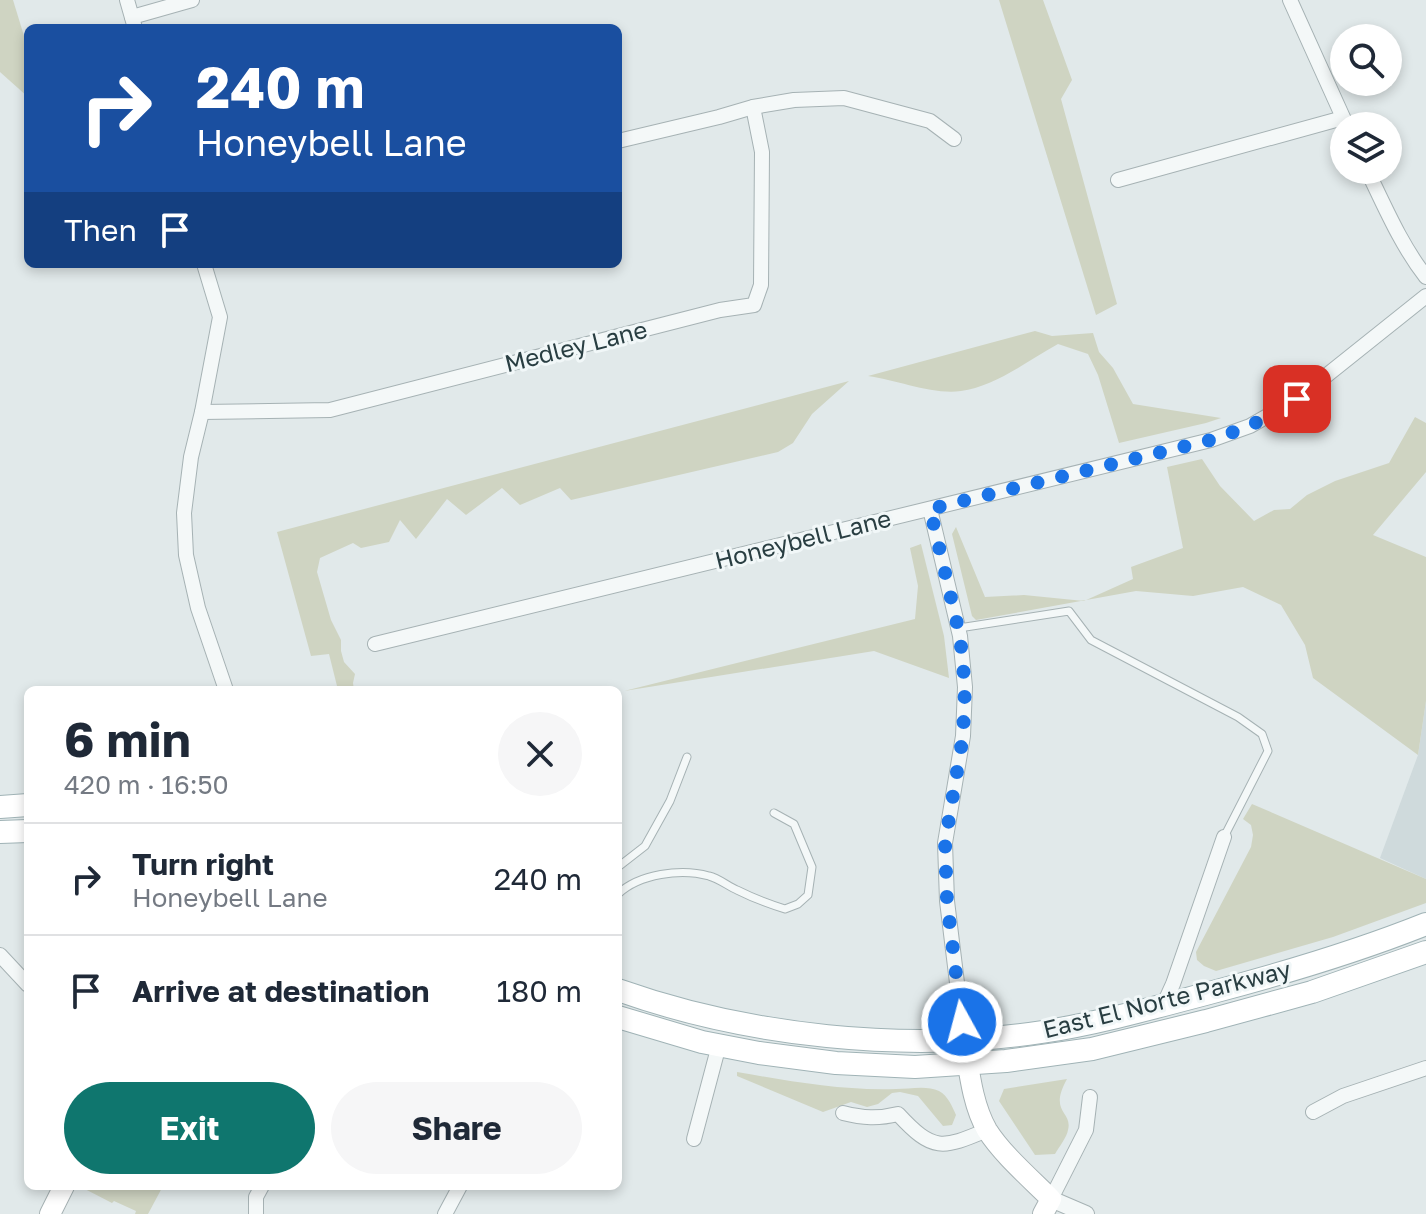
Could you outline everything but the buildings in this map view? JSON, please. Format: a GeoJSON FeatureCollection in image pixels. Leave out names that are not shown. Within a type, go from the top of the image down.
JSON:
{"type":"FeatureCollection","features":[{"type":"Feature","properties":{"kind":"main road"},"geometry":{"type":"LineString","coordinates":[[0,807],[24,805]]}},
{"type":"Feature","properties":{"kind":"main road"},"geometry":{"type":"LineString","coordinates":[[0,832],[24,831]]}},
{"type":"Feature","properties":{"kind":"main road","name":"East El Norte Parkway"},"geometry":{"type":"LineString","coordinates":[[622,991],[734,1023],[841,1037],[964,1040],[1041,1032],[1163,1006],[1375,944],[1426,924]]}},
{"type":"Feature","properties":{"kind":"main road","name":"East El Norte Parkway"},"geometry":{"type":"LineString","coordinates":[[622,1018],[702,1042],[836,1063],[915,1067],[1006,1061],[1107,1045],[1312,992],[1426,952]]}},
{"type":"Feature","properties":{"kind":"main road"},"geometry":{"type":"LineString","coordinates":[[964,1040],[973,1092],[987,1130],[1047,1206]]}},
{"type":"Feature","properties":{"kind":"main road"},"geometry":{"type":"LineString","coordinates":[[50,1214],[62,1190]]}},
{"type":"Feature","properties":{"kind":"street"},"geometry":{"type":"LineString","coordinates":[[127,0],[134,23],[192,0]]}},
{"type":"Feature","properties":{"kind":"street"},"geometry":{"type":"LineString","coordinates":[[1290,0],[1340,112]]}},
{"type":"Feature","properties":{"kind":"street"},"geometry":{"type":"LineString","coordinates":[[622,140],[753,107],[794,100],[844,98],[930,121],[954,139]]}},
{"type":"Feature","properties":{"kind":"street","name":"Medley Lane"},"geometry":{"type":"LineString","coordinates":[[202,412],[330,410],[720,310],[754,305],[761,285],[762,152],[753,107]]}},
{"type":"Feature","properties":{"kind":"street"},"geometry":{"type":"LineString","coordinates":[[1118,180],[1330,126]]}},
{"type":"Feature","properties":{"kind":"street"},"geometry":{"type":"LineString","coordinates":[[1374,184],[1411,258],[1426,277]]}},
{"type":"Feature","properties":{"kind":"street"},"geometry":{"type":"LineString","coordinates":[[205,268],[220,317],[191,457],[184,513],[186,555],[198,608],[225,686]]}},
{"type":"Feature","properties":{"kind":"street","name":"Honeybell Lane"},"geometry":{"type":"LineString","coordinates":[[375,644],[1211,440],[1250,426],[1297,399],[1426,296]]}},
{"type":"Feature","properties":{"kind":"street"},"geometry":{"type":"LineString","coordinates":[[930,509],[959,628],[965,687],[963,736],[945,843],[947,901],[964,1040]]}},
{"type":"Feature","properties":{"kind":"street"},"geometry":{"type":"LineString","coordinates":[[1163,1006],[1224,837]]}},
{"type":"Feature","properties":{"kind":"street"},"geometry":{"type":"LineString","coordinates":[[0,955],[24,981]]}},
{"type":"Feature","properties":{"kind":"street"},"geometry":{"type":"LineString","coordinates":[[694,1139],[719,1045]]}},
{"type":"Feature","properties":{"kind":"street"},"geometry":{"type":"LineString","coordinates":[[1313,1112],[1343,1096],[1426,1068]]}},
{"type":"Feature","properties":{"kind":"street"},"geometry":{"type":"LineString","coordinates":[[1086,1214],[1047,1206],[1086,1130],[1090,1097]]}},
{"type":"Feature","properties":{"kind":"street"},"geometry":{"type":"LineString","coordinates":[[843,1113],[866,1118],[898,1114],[914,1131],[941,1145],[957,1143],[987,1130]]}},
{"type":"Feature","properties":{"kind":"street"},"geometry":{"type":"LineString","coordinates":[[256,1212],[256,1197],[260,1190]]}},
{"type":"Feature","properties":{"kind":"street"},"geometry":{"type":"LineString","coordinates":[[445,1214],[458,1190]]}},
{"type":"Feature","properties":{"kind":"lane"},"geometry":{"type":"LineString","coordinates":[[959,628],[1069,611],[1091,640],[1238,717],[1262,734],[1268,751],[1224,837]]}},
{"type":"Feature","properties":{"kind":"lane"},"geometry":{"type":"LineString","coordinates":[[622,864],[645,846],[670,801],[687,757]]}},
{"type":"Feature","properties":{"kind":"lane"},"geometry":{"type":"LineString","coordinates":[[622,891],[642,880],[683,873],[710,876],[756,899],[785,909],[798,904],[808,895],[812,867],[794,824],[774,813]]}},
{"type":"Feature","properties":{"kind":"shaded area"},"geometry":{"type":"Polygon","coordinates":[[[1426,701],[1426,879],[1380,858],[1418,755],[1426,701]]]}},
{"type":"Feature","properties":{"kind":"green space"},"geometry":{"type":"Polygon","coordinates":[[[0,0],[13,0],[24,36],[24,93],[0,72],[0,0]]]}},
{"type":"Feature","properties":{"kind":"green space"},"geometry":{"type":"Polygon","coordinates":[[[999,0],[1043,0],[1072,80],[1061,99],[1117,304],[1096,315],[999,0]]]}},
{"type":"Feature","properties":{"kind":"green space"},"geometry":{"type":"Polygon","coordinates":[[[1035,331],[1052,336],[1093,333],[1099,352],[1113,368],[1133,404],[1221,418],[1119,443],[1098,375],[1088,354],[1058,344],[999,379],[961,391],[927,389],[868,376],[1035,331]]]}},
{"type":"Feature","properties":{"kind":"green space"},"geometry":{"type":"Polygon","coordinates":[[[849,381],[812,414],[793,443],[778,452],[571,500],[560,488],[520,505],[502,488],[466,515],[447,499],[416,539],[400,520],[389,542],[361,548],[353,543],[320,558],[317,572],[331,620],[341,640],[344,662],[355,674],[353,686],[337,686],[329,654],[311,656],[277,532],[849,381]]]}},
{"type":"Feature","properties":{"kind":"green space"},"geometry":{"type":"Polygon","coordinates":[[[1415,417],[1426,423],[1426,472],[1373,535],[1426,557],[1426,701],[1418,755],[1313,678],[1305,645],[1281,605],[1243,587],[1193,596],[1136,591],[1086,600],[1133,579],[1131,567],[1183,548],[1167,467],[1202,459],[1220,486],[1254,521],[1274,510],[1290,509],[1307,495],[1335,481],[1389,463],[1415,417]]]}},
{"type":"Feature","properties":{"kind":"green space"},"geometry":{"type":"Polygon","coordinates":[[[956,527],[985,597],[1024,595],[1082,601],[976,620],[972,616],[952,534],[956,527]]]}},
{"type":"Feature","properties":{"kind":"green space"},"geometry":{"type":"Polygon","coordinates":[[[921,544],[944,636],[949,678],[874,651],[624,691],[915,619],[918,586],[910,548],[921,544]]]}},
{"type":"Feature","properties":{"kind":"green space"},"geometry":{"type":"Polygon","coordinates":[[[1252,804],[1426,879],[1426,903],[1333,937],[1216,971],[1204,966],[1197,960],[1196,952],[1251,847],[1251,825],[1243,819],[1252,804]]]}},
{"type":"Feature","properties":{"kind":"green space"},"geometry":{"type":"Polygon","coordinates":[[[737,1072],[836,1087],[929,1088],[945,1096],[956,1115],[952,1125],[943,1126],[918,1096],[900,1092],[892,1093],[878,1104],[867,1107],[851,1102],[823,1112],[737,1076],[737,1072]]]}},
{"type":"Feature","properties":{"kind":"green space"},"geometry":{"type":"Polygon","coordinates":[[[1067,1079],[1060,1099],[1069,1124],[1066,1136],[1055,1154],[1035,1155],[999,1101],[1004,1089],[1067,1079]]]}},
{"type":"Feature","properties":{"kind":"green space"},"geometry":{"type":"Polygon","coordinates":[[[87,1190],[161,1190],[148,1214],[135,1214],[136,1211],[114,1201],[112,1203],[87,1190]]]}},
{"type":"Feature","properties":{"kind":"route"},"geometry":{"type":"LineString","coordinates":[[962,1022],[947,901],[945,843],[963,736],[965,687],[960,636],[930,509],[1211,440],[1250,426],[1297,399]]}}]}
